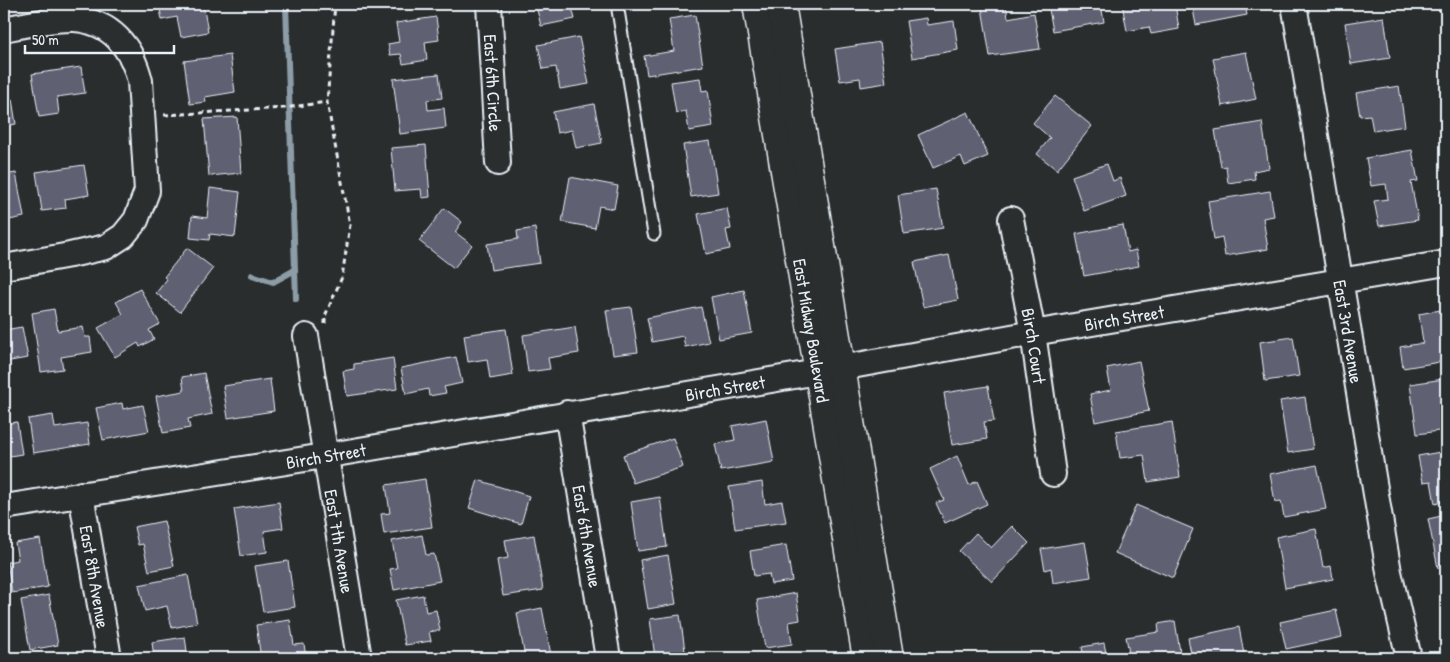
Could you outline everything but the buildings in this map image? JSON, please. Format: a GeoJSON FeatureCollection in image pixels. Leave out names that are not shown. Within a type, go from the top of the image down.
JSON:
{"type":"FeatureCollection","features":[{"type":"Feature","properties":{"kind":"main road","name":"East Midway Boulevard"},"geometry":{"type":"LineString","coordinates":[[756,4],[889,658]]}},
{"type":"Feature","properties":{"kind":"main road","name":"East Midway Boulevard"},"geometry":{"type":"LineString","coordinates":[[781,4],[867,658]]}},
{"type":"Feature","properties":{"kind":"street","name":"East 6th Circle"},"geometry":{"type":"LineString","coordinates":[[489,4],[498,163]]}},
{"type":"Feature","properties":{"kind":"street","name":"East 3rd Avenue"},"geometry":{"type":"LineString","coordinates":[[1294,4],[1389,572],[1409,658]]}},
{"type":"Feature","properties":{"kind":"street"},"geometry":{"type":"LineString","coordinates":[[4,29],[73,19],[95,24],[114,35],[129,50],[140,81],[146,191],[136,220],[122,236],[106,247],[4,267]]}},
{"type":"Feature","properties":{"kind":"street","name":"Birch Court"},"geometry":{"type":"LineString","coordinates":[[1012,219],[1033,333],[1054,474]]}},
{"type":"Feature","properties":{"kind":"street","name":"Birch Street"},"geometry":{"type":"LineString","coordinates":[[4,507],[324,456],[830,370],[1033,333],[1446,264]]}},
{"type":"Feature","properties":{"kind":"street","name":"East 7th Avenue"},"geometry":{"type":"LineString","coordinates":[[306,336],[324,456],[359,658]]}},
{"type":"Feature","properties":{"kind":"street","name":"East 6th Avenue"},"geometry":{"type":"LineString","coordinates":[[567,414],[608,658]]}},
{"type":"Feature","properties":{"kind":"street","name":"East 8th Avenue"},"geometry":{"type":"LineString","coordinates":[[81,494],[109,658]]}},
{"type":"Feature","properties":{"kind":"lane"},"geometry":{"type":"LineString","coordinates":[[617,4],[654,234]]}},
{"type":"Feature","properties":{"kind":"path"},"geometry":{"type":"LineString","coordinates":[[306,336],[324,331],[325,316],[342,277],[350,225],[327,102],[336,5],[354,4]]}},
{"type":"Feature","properties":{"kind":"path"},"geometry":{"type":"LineString","coordinates":[[142,117],[284,108],[327,102]]}},
{"type":"Feature","properties":{"kind":"waterway"},"geometry":{"type":"LineString","coordinates":[[286,4],[296,299]]}},
{"type":"Feature","properties":{"kind":"waterway"},"geometry":{"type":"LineString","coordinates":[[252,275],[273,282],[295,270]]}}]}
